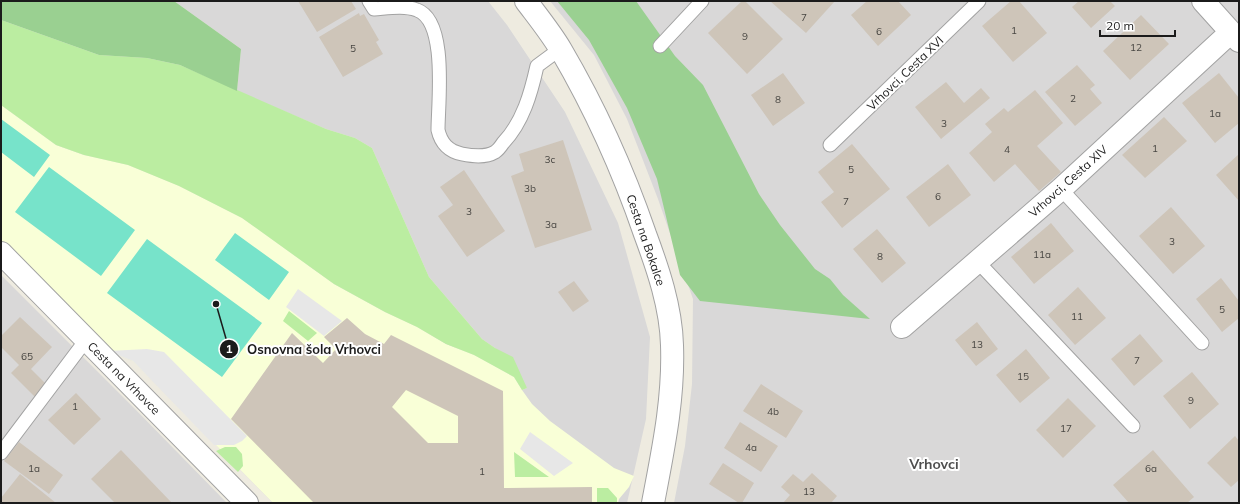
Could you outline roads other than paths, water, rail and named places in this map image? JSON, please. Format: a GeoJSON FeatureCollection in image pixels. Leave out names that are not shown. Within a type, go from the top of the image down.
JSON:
{"type":"FeatureCollection","features":[{"type":"Feature","properties":{"kind":"street","name":"Cesta na Bokalce"},"geometry":{"type":"LineString","coordinates":[[526,1],[560,49],[583,90],[618,161],[653,254],[667,301],[672,343],[672,380],[666,436],[653,503]]}},
{"type":"Feature","properties":{"kind":"street"},"geometry":{"type":"LineString","coordinates":[[1203,1],[1235,37]]}},
{"type":"Feature","properties":{"kind":"street","name":"Vrhovci, Cesta XIV"},"geometry":{"type":"LineString","coordinates":[[902,327],[1235,37]]}},
{"type":"Feature","properties":{"kind":"street","name":"Cesta na Vrhovce"},"geometry":{"type":"LineString","coordinates":[[1,253],[248,503]]}},
{"type":"Feature","properties":{"kind":"lane"},"geometry":{"type":"LineString","coordinates":[[369,1],[374,9],[393,7],[419,10],[431,22],[437,42],[439,68],[438,130],[440,138],[445,146],[457,153],[482,156],[495,152],[518,124],[534,82],[537,66],[560,49]]}},
{"type":"Feature","properties":{"kind":"lane"},"geometry":{"type":"LineString","coordinates":[[660,46],[702,1]]}},
{"type":"Feature","properties":{"kind":"lane","name":"Vrhovci, Cesta XVI"},"geometry":{"type":"LineString","coordinates":[[830,145],[979,1]]}},
{"type":"Feature","properties":{"kind":"lane"},"geometry":{"type":"LineString","coordinates":[[1061,188],[1202,343]]}},
{"type":"Feature","properties":{"kind":"lane"},"geometry":{"type":"LineString","coordinates":[[978,262],[1133,426]]}},
{"type":"Feature","properties":{"kind":"lane"},"geometry":{"type":"LineString","coordinates":[[1,453],[86,340]]}},
{"type":"Feature","properties":{"kind":"place","name":"Osnovna šola Vrhovci"},"geometry":{"type":"Point","coordinates":[216,304]}},
{"type":"Feature","properties":{"kind":"district","name":"Vrhovci"},"geometry":{"type":"Point","coordinates":[934,464]}}]}
